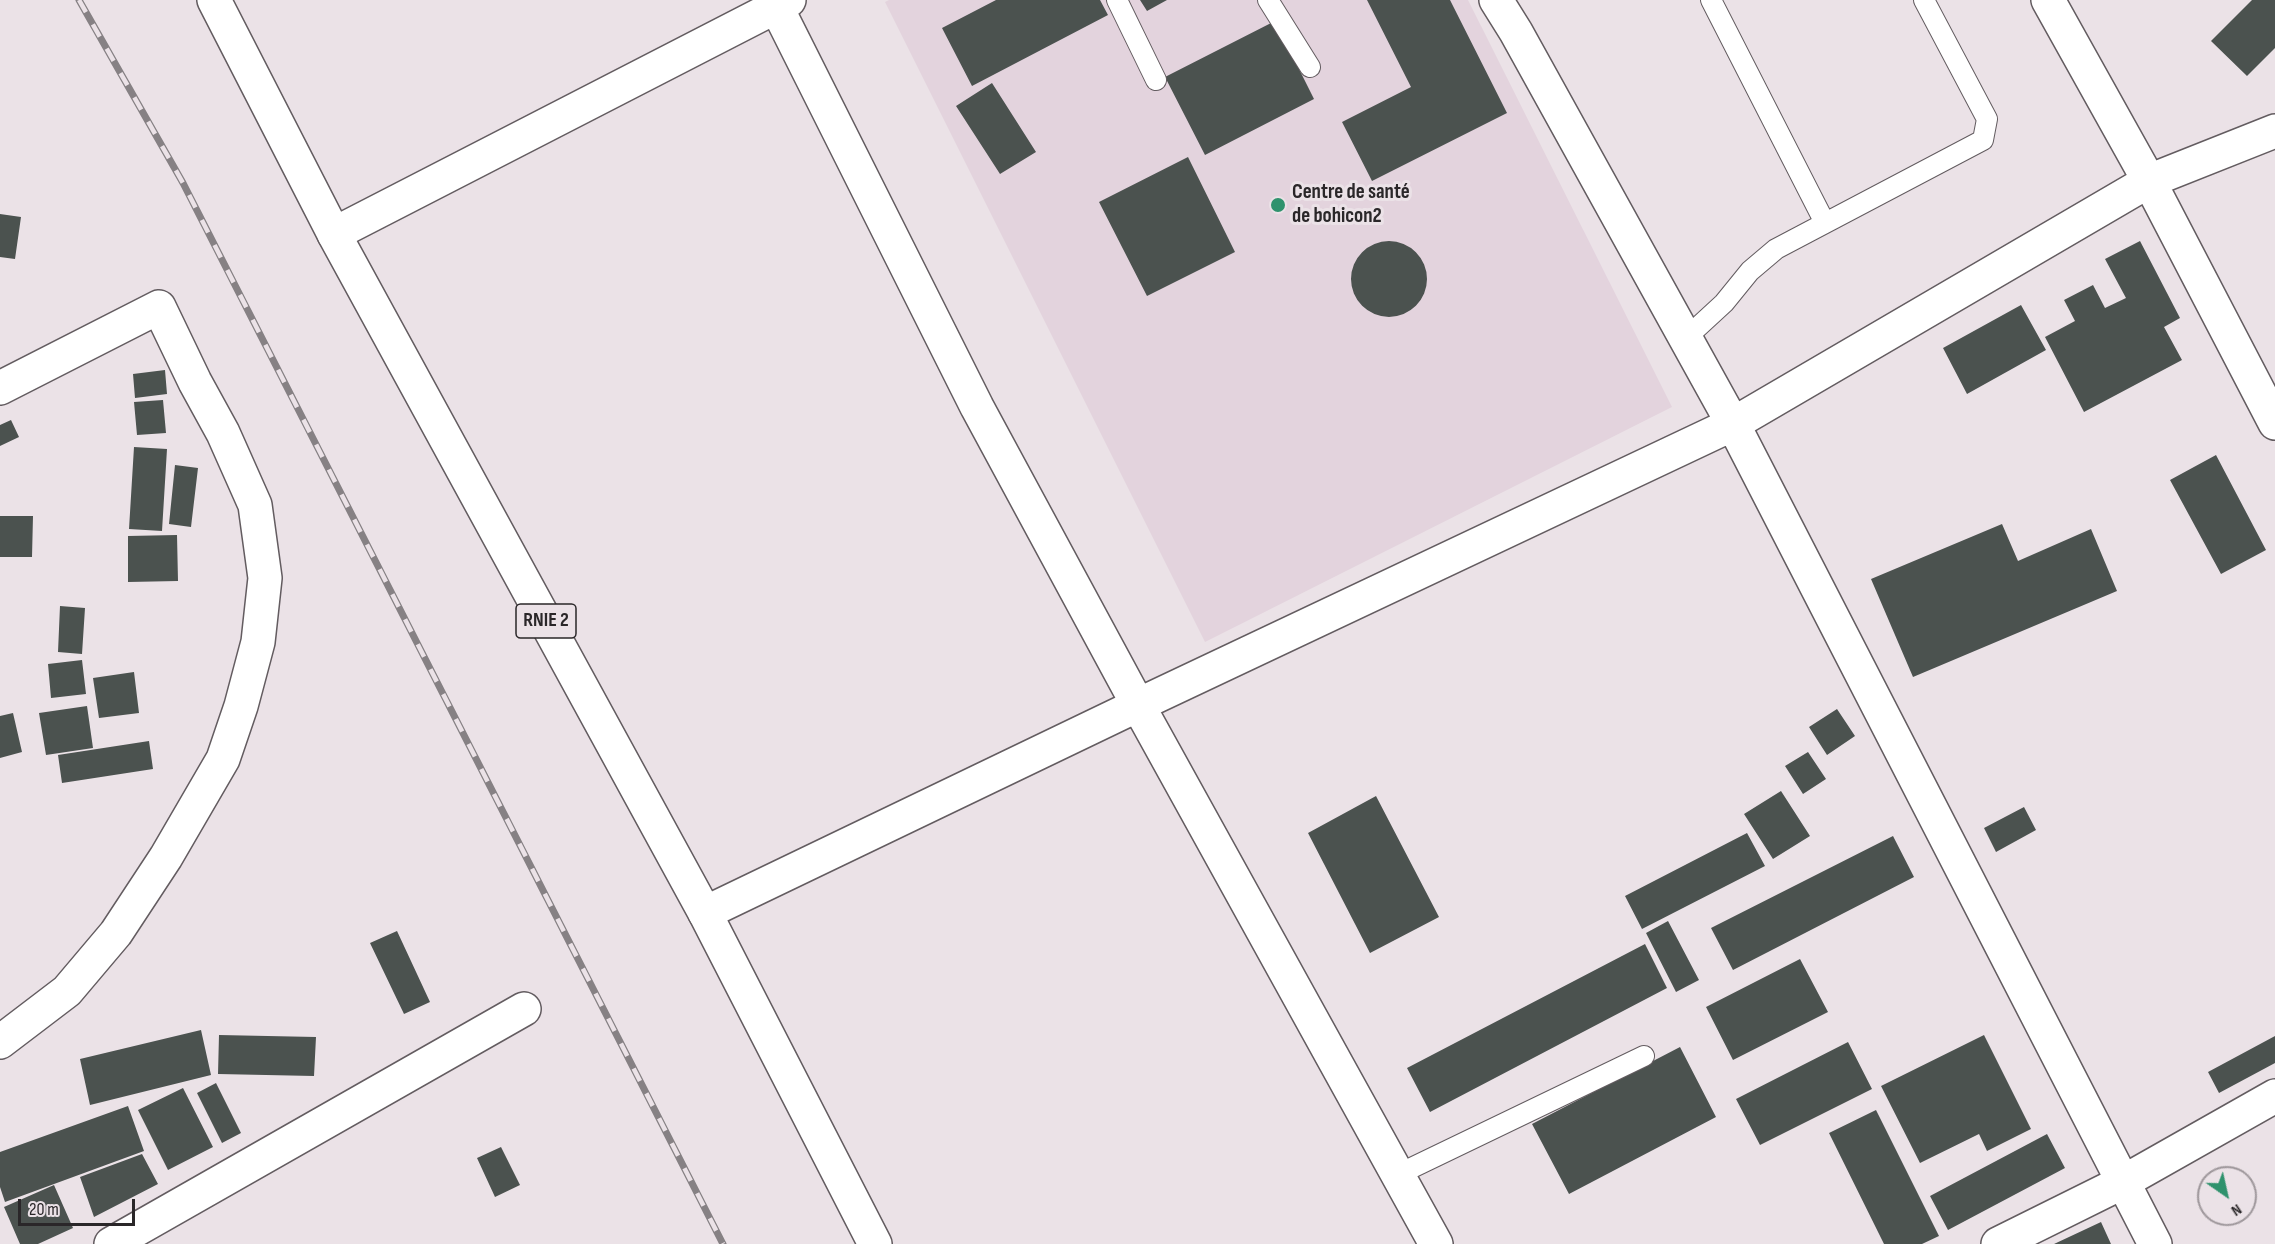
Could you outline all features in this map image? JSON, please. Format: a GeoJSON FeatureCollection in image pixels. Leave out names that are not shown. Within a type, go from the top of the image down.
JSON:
{"type":"FeatureCollection","features":[{"type":"Feature","properties":{"kind":"main road","name":"RNIE 2"},"geometry":{"type":"LineString","coordinates":[[214,0],[334,234],[705,913],[875,1244]]}},
{"type":"Feature","properties":{"kind":"main road"},"geometry":{"type":"LineString","coordinates":[[1496,0],[1516,32],[1733,424],[2155,1244]]}},
{"type":"Feature","properties":{"kind":"main road"},"geometry":{"type":"LineString","coordinates":[[2048,0],[2150,181],[2275,423]]}},
{"type":"Feature","properties":{"kind":"main road"},"geometry":{"type":"LineString","coordinates":[[334,234],[780,2],[977,407],[1138,705],[1436,1244]]}},
{"type":"Feature","properties":{"kind":"main road"},"geometry":{"type":"LineString","coordinates":[[705,913],[1138,705],[1733,424],[2150,181],[2275,130]]}},
{"type":"Feature","properties":{"kind":"main road"},"geometry":{"type":"LineString","coordinates":[[0,388],[159,307],[195,382],[223,433],[255,505],[265,578],[258,642],[241,706],[223,759],[166,857],[116,933],[67,991],[0,1042]]}},
{"type":"Feature","properties":{"kind":"main road"},"geometry":{"type":"LineString","coordinates":[[111,1244],[524,1009]]}},
{"type":"Feature","properties":{"kind":"main road"},"geometry":{"type":"LineString","coordinates":[[1998,1244],[2123,1182],[2275,1096]]}},
{"type":"Feature","properties":{"kind":"lane"},"geometry":{"type":"LineString","coordinates":[[1117,0],[1156,80]]}},
{"type":"Feature","properties":{"kind":"lane"},"geometry":{"type":"LineString","coordinates":[[1268,0],[1310,67]]}},
{"type":"Feature","properties":{"kind":"lane"},"geometry":{"type":"LineString","coordinates":[[1711,0],[1825,223]]}},
{"type":"Feature","properties":{"kind":"lane"},"geometry":{"type":"LineString","coordinates":[[1686,338],[1724,303],[1750,271],[1776,249],[1983,141],[1987,119],[1924,0]]}},
{"type":"Feature","properties":{"kind":"lane"},"geometry":{"type":"LineString","coordinates":[[1399,1174],[1644,1056]]}},
{"type":"Feature","properties":{"kind":"shaded area","name":"Centre de santé de bohicon2"},"geometry":{"type":"Polygon","coordinates":[[[889,0],[1468,0],[1672,407],[1205,642],[885,2],[889,0]]]}},
{"type":"Feature","properties":{"kind":"building"},"geometry":{"type":"Polygon","coordinates":[[[996,0],[1100,0],[1108,15],[972,86],[942,28],[996,0]]]}},
{"type":"Feature","properties":{"kind":"building"},"geometry":{"type":"Polygon","coordinates":[[[1140,0],[1167,0],[1147,11],[1140,0]]]}},
{"type":"Feature","properties":{"kind":"building"},"geometry":{"type":"Polygon","coordinates":[[[1367,0],[1450,0],[1507,113],[1372,181],[1342,122],[1411,87],[1367,0]]]}},
{"type":"Feature","properties":{"kind":"building"},"geometry":{"type":"Polygon","coordinates":[[[2252,0],[2275,0],[2275,48],[2247,76],[2211,41],[2252,0]]]}},
{"type":"Feature","properties":{"kind":"building"},"geometry":{"type":"Polygon","coordinates":[[[1275,21],[1314,99],[1205,155],[1165,77],[1275,21]]]}},
{"type":"Feature","properties":{"kind":"building"},"geometry":{"type":"Polygon","coordinates":[[[992,83],[1036,152],[1000,174],[956,106],[992,83]]]}},
{"type":"Feature","properties":{"kind":"building"},"geometry":{"type":"Polygon","coordinates":[[[1188,157],[1235,252],[1147,296],[1099,202],[1188,157]]]}},
{"type":"Feature","properties":{"kind":"building"},"geometry":{"type":"Polygon","coordinates":[[[0,214],[21,217],[15,259],[0,257],[0,214]]]}},
{"type":"Feature","properties":{"kind":"building"},"geometry":{"type":"Polygon","coordinates":[[[1389,241],[1404,244],[1416,252],[1424,264],[1427,279],[1424,294],[1416,306],[1404,314],[1389,317],[1374,314],[1362,306],[1354,294],[1351,279],[1354,264],[1362,252],[1374,244],[1389,241]]]}},
{"type":"Feature","properties":{"kind":"building"},"geometry":{"type":"Polygon","coordinates":[[[2140,241],[2180,318],[2164,327],[2182,360],[2084,412],[2045,337],[2075,321],[2064,300],[2093,285],[2105,308],[2126,298],[2105,259],[2140,241]]]}},
{"type":"Feature","properties":{"kind":"building"},"geometry":{"type":"Polygon","coordinates":[[[2021,305],[2046,350],[1967,394],[1943,348],[2021,305]]]}},
{"type":"Feature","properties":{"kind":"building"},"geometry":{"type":"Polygon","coordinates":[[[165,370],[167,394],[135,398],[133,374],[165,370]]]}},
{"type":"Feature","properties":{"kind":"building"},"geometry":{"type":"Polygon","coordinates":[[[163,400],[166,433],[137,435],[134,402],[163,400]]]}},
{"type":"Feature","properties":{"kind":"building"},"geometry":{"type":"Polygon","coordinates":[[[11,420],[19,437],[0,446],[0,425],[11,420]]]}},
{"type":"Feature","properties":{"kind":"building"},"geometry":{"type":"Polygon","coordinates":[[[134,447],[167,449],[162,531],[129,529],[134,447]]]}},
{"type":"Feature","properties":{"kind":"building"},"geometry":{"type":"Polygon","coordinates":[[[2216,455],[2266,550],[2221,574],[2170,480],[2216,455]]]}},
{"type":"Feature","properties":{"kind":"building"},"geometry":{"type":"Polygon","coordinates":[[[175,465],[198,468],[191,527],[169,524],[175,465]]]}},
{"type":"Feature","properties":{"kind":"building"},"geometry":{"type":"Polygon","coordinates":[[[0,516],[33,516],[32,557],[0,557],[0,516]]]}},
{"type":"Feature","properties":{"kind":"building"},"geometry":{"type":"Polygon","coordinates":[[[2002,524],[2018,561],[2091,529],[2117,591],[1913,677],[1871,579],[2002,524]]]}},
{"type":"Feature","properties":{"kind":"building"},"geometry":{"type":"Polygon","coordinates":[[[177,535],[178,581],[128,582],[128,536],[177,535]]]}},
{"type":"Feature","properties":{"kind":"building"},"geometry":{"type":"Polygon","coordinates":[[[60,606],[85,608],[82,654],[58,652],[60,606]]]}},
{"type":"Feature","properties":{"kind":"building"},"geometry":{"type":"Polygon","coordinates":[[[82,660],[86,694],[51,698],[48,664],[82,660]]]}},
{"type":"Feature","properties":{"kind":"building"},"geometry":{"type":"Polygon","coordinates":[[[134,672],[139,713],[99,718],[93,678],[134,672]]]}},
{"type":"Feature","properties":{"kind":"building"},"geometry":{"type":"Polygon","coordinates":[[[87,706],[93,748],[46,755],[39,713],[87,706]]]}},
{"type":"Feature","properties":{"kind":"building"},"geometry":{"type":"Polygon","coordinates":[[[1837,709],[1855,736],[1827,755],[1809,727],[1837,709]]]}},
{"type":"Feature","properties":{"kind":"building"},"geometry":{"type":"Polygon","coordinates":[[[13,713],[22,752],[0,758],[0,716],[13,713]]]}},
{"type":"Feature","properties":{"kind":"building"},"geometry":{"type":"Polygon","coordinates":[[[149,741],[153,769],[62,783],[58,755],[149,741]]]}},
{"type":"Feature","properties":{"kind":"building"},"geometry":{"type":"Polygon","coordinates":[[[1808,752],[1826,779],[1803,794],[1785,766],[1808,752]]]}},
{"type":"Feature","properties":{"kind":"building"},"geometry":{"type":"Polygon","coordinates":[[[1781,791],[1810,836],[1773,859],[1744,814],[1781,791]]]}},
{"type":"Feature","properties":{"kind":"building"},"geometry":{"type":"Polygon","coordinates":[[[1376,796],[1439,917],[1370,953],[1308,833],[1376,796]]]}},
{"type":"Feature","properties":{"kind":"building"},"geometry":{"type":"Polygon","coordinates":[[[2024,807],[2036,830],[1996,852],[1984,828],[2024,807]]]}},
{"type":"Feature","properties":{"kind":"building"},"geometry":{"type":"Polygon","coordinates":[[[1747,833],[1765,866],[1642,929],[1625,896],[1747,833]]]}},
{"type":"Feature","properties":{"kind":"building"},"geometry":{"type":"Polygon","coordinates":[[[1893,836],[1914,877],[1733,970],[1711,928],[1893,836]]]}},
{"type":"Feature","properties":{"kind":"building"},"geometry":{"type":"Polygon","coordinates":[[[1668,921],[1699,980],[1676,992],[1646,933],[1668,921]]]}},
{"type":"Feature","properties":{"kind":"building"},"geometry":{"type":"Polygon","coordinates":[[[397,931],[430,1002],[404,1014],[370,943],[397,931]]]}},
{"type":"Feature","properties":{"kind":"building"},"geometry":{"type":"Polygon","coordinates":[[[1645,944],[1667,988],[1430,1112],[1407,1068],[1645,944]]]}},
{"type":"Feature","properties":{"kind":"building"},"geometry":{"type":"Polygon","coordinates":[[[1800,959],[1828,1012],[1733,1060],[1706,1007],[1800,959]]]}},
{"type":"Feature","properties":{"kind":"building"},"geometry":{"type":"Polygon","coordinates":[[[201,1030],[211,1075],[90,1105],[80,1059],[201,1030]]]}},
{"type":"Feature","properties":{"kind":"building"},"geometry":{"type":"Polygon","coordinates":[[[219,1035],[316,1037],[314,1076],[218,1074],[219,1035]]]}},
{"type":"Feature","properties":{"kind":"building"},"geometry":{"type":"Polygon","coordinates":[[[1984,1035],[2031,1129],[1987,1151],[1979,1134],[1920,1163],[1881,1086],[1984,1035]]]}},
{"type":"Feature","properties":{"kind":"building"},"geometry":{"type":"Polygon","coordinates":[[[2275,1036],[2275,1063],[2219,1093],[2208,1072],[2275,1036]]]}},
{"type":"Feature","properties":{"kind":"building"},"geometry":{"type":"Polygon","coordinates":[[[1848,1042],[1872,1089],[1760,1145],[1736,1099],[1848,1042]]]}},
{"type":"Feature","properties":{"kind":"building"},"geometry":{"type":"Polygon","coordinates":[[[1680,1047],[1716,1117],[1569,1194],[1532,1124],[1680,1047]]]}},
{"type":"Feature","properties":{"kind":"building"},"geometry":{"type":"Polygon","coordinates":[[[216,1083],[241,1133],[222,1143],[197,1093],[216,1083]]]}},
{"type":"Feature","properties":{"kind":"building"},"geometry":{"type":"Polygon","coordinates":[[[183,1088],[213,1147],[168,1170],[138,1110],[183,1088]]]}},
{"type":"Feature","properties":{"kind":"building"},"geometry":{"type":"Polygon","coordinates":[[[128,1106],[144,1151],[5,1202],[0,1187],[0,1152],[128,1106]]]}},
{"type":"Feature","properties":{"kind":"building"},"geometry":{"type":"Polygon","coordinates":[[[1876,1110],[1939,1236],[1922,1244],[1884,1244],[1829,1133],[1876,1110]]]}},
{"type":"Feature","properties":{"kind":"building"},"geometry":{"type":"Polygon","coordinates":[[[2047,1134],[2065,1168],[1948,1230],[1930,1196],[2047,1134]]]}},
{"type":"Feature","properties":{"kind":"building"},"geometry":{"type":"Polygon","coordinates":[[[501,1147],[520,1185],[495,1197],[477,1158],[501,1147]]]}},
{"type":"Feature","properties":{"kind":"building"},"geometry":{"type":"Polygon","coordinates":[[[142,1154],[158,1184],[94,1217],[80,1177],[142,1154]]]}},
{"type":"Feature","properties":{"kind":"building"},"geometry":{"type":"Polygon","coordinates":[[[54,1185],[73,1228],[38,1244],[20,1244],[4,1207],[54,1185]]]}},
{"type":"Feature","properties":{"kind":"building"},"geometry":{"type":"Polygon","coordinates":[[[2101,1222],[2111,1244],[2054,1244],[2101,1222]]]}},
{"type":"Feature","properties":{"kind":"railway"},"geometry":{"type":"LineString","coordinates":[[79,0],[183,183],[723,1244]]}},
{"type":"Feature","properties":{"kind":"place","name":"Centre de santé de bohicon2"},"geometry":{"type":"Point","coordinates":[1278,205]}}]}
